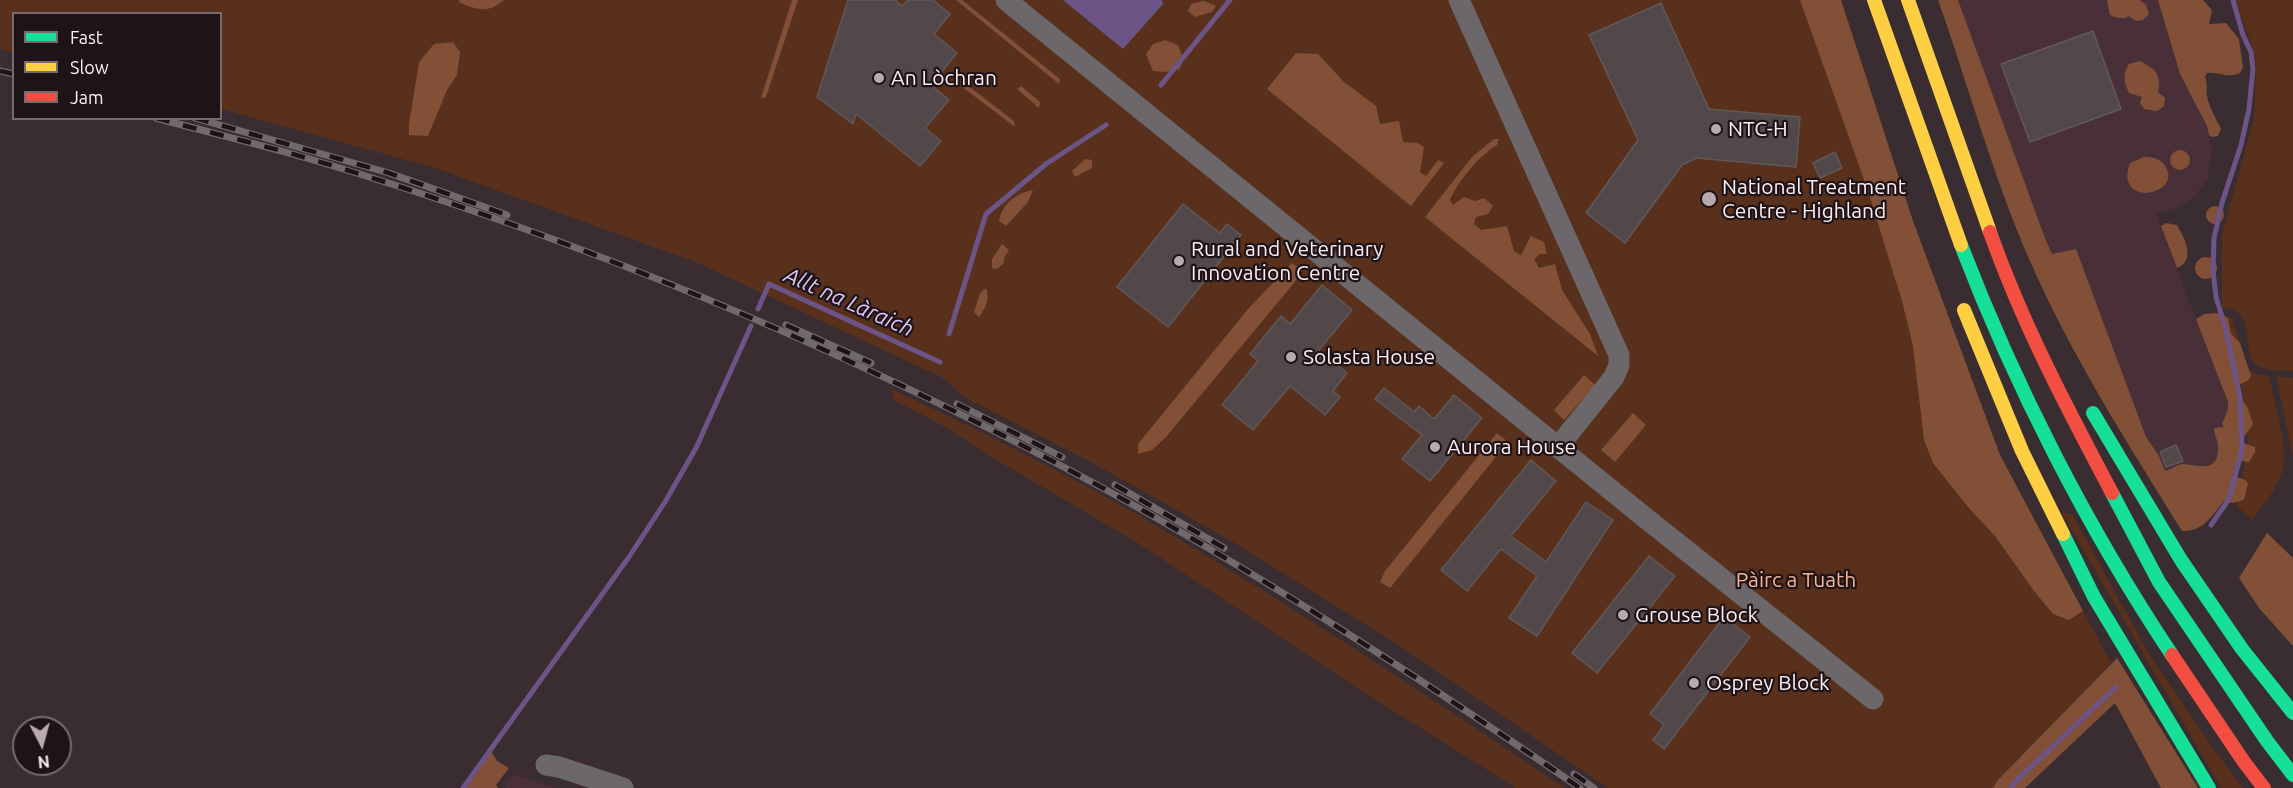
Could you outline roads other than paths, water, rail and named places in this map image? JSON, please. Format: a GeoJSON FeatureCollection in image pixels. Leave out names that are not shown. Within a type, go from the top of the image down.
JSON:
{"type":"FeatureCollection","features":[{"type":"Feature","properties":{"kind":"highway"},"geometry":{"type":"LineString","coordinates":[[1875,0],[1941,194],[1970,269],[2039,424],[2134,598],[2264,788]]}},
{"type":"Feature","properties":{"kind":"highway"},"geometry":{"type":"LineString","coordinates":[[1908,0],[2007,280],[2056,388],[2159,582],[2267,741],[2293,775]]}},
{"type":"Feature","properties":{"kind":"highway"},"geometry":{"type":"LineString","coordinates":[[1880,16],[1888,84]]}},
{"type":"Feature","properties":{"kind":"highway"},"geometry":{"type":"LineString","coordinates":[[2007,280],[2061,363]]}},
{"type":"Feature","properties":{"kind":"highway"},"geometry":{"type":"LineString","coordinates":[[1959,297],[2022,451],[2094,597],[2209,788]]}},
{"type":"Feature","properties":{"kind":"highway"},"geometry":{"type":"LineString","coordinates":[[2087,405],[2181,560],[2242,649],[2293,713]]}},
{"type":"Feature","properties":{"kind":"street"},"geometry":{"type":"LineString","coordinates":[[1006,0],[1873,699]]}},
{"type":"Feature","properties":{"kind":"street"},"geometry":{"type":"LineString","coordinates":[[1459,0],[1619,354],[1619,365],[1614,377],[1558,447]]}},
{"type":"Feature","properties":{"kind":"street"},"geometry":{"type":"LineString","coordinates":[[546,765],[559,766],[623,788]]}},
{"type":"Feature","properties":{"kind":"waterway","name":"Allt na Làraich"},"geometry":{"type":"LineString","coordinates":[[1161,85],[1230,0]]}},
{"type":"Feature","properties":{"kind":"waterway"},"geometry":{"type":"LineString","coordinates":[[2211,525],[2229,499],[2242,450],[2240,397],[2226,330],[2216,297],[2213,270],[2214,238],[2222,203],[2241,145],[2249,109],[2253,69],[2251,52],[2243,35],[2233,0]]}},
{"type":"Feature","properties":{"kind":"waterway","name":"Allt na Làraich"},"geometry":{"type":"LineString","coordinates":[[949,334],[986,214],[1046,164],[1106,125]]}},
{"type":"Feature","properties":{"kind":"waterway","name":"Allt na Làraich"},"geometry":{"type":"LineString","coordinates":[[758,309],[769,284],[940,362]]}},
{"type":"Feature","properties":{"kind":"waterway"},"geometry":{"type":"LineString","coordinates":[[463,788],[629,557],[665,502],[696,448],[751,326]]}},
{"type":"Feature","properties":{"kind":"waterway"},"geometry":{"type":"LineString","coordinates":[[2011,788],[2116,687]]}},
{"type":"Feature","properties":{"kind":"railway"},"geometry":{"type":"LineString","coordinates":[[0,71],[12,74]]}},
{"type":"Feature","properties":{"kind":"railway"},"geometry":{"type":"LineString","coordinates":[[164,120],[310,159],[510,224],[707,299],[900,385],[1088,480],[1214,551],[1399,666],[1580,788]]}},
{"type":"Feature","properties":{"kind":"railway"},"geometry":{"type":"LineString","coordinates":[[202,120],[389,173],[507,215]]}},
{"type":"Feature","properties":{"kind":"railway"},"geometry":{"type":"LineString","coordinates":[[786,325],[871,363]]}},
{"type":"Feature","properties":{"kind":"railway"},"geometry":{"type":"LineString","coordinates":[[957,404],[1062,457]]}},
{"type":"Feature","properties":{"kind":"railway"},"geometry":{"type":"LineString","coordinates":[[1115,485],[1224,548]]}},
{"type":"Feature","properties":{"kind":"railway"},"geometry":{"type":"LineString","coordinates":[[1574,774],[1594,788]]}},
{"type":"Feature","properties":{"kind":"place","name":"An Lòchran"},"geometry":{"type":"Point","coordinates":[879,78]}},
{"type":"Feature","properties":{"kind":"place","name":"NTC-H"},"geometry":{"type":"Point","coordinates":[1716,129]}},
{"type":"Feature","properties":{"kind":"place","name":"National Treatment Centre - Highland"},"geometry":{"type":"Point","coordinates":[1709,199]}},
{"type":"Feature","properties":{"kind":"place","name":"Rural and Veterinary Innovation Centre"},"geometry":{"type":"Point","coordinates":[1179,261]}},
{"type":"Feature","properties":{"kind":"place","name":"Solasta House"},"geometry":{"type":"Point","coordinates":[1291,357]}},
{"type":"Feature","properties":{"kind":"place","name":"Aurora House"},"geometry":{"type":"Point","coordinates":[1435,447]}},
{"type":"Feature","properties":{"kind":"place","name":"Grouse Block"},"geometry":{"type":"Point","coordinates":[1623,615]}},
{"type":"Feature","properties":{"kind":"place","name":"Osprey Block"},"geometry":{"type":"Point","coordinates":[1694,683]}},
{"type":"Feature","properties":{"kind":"park label","name":"Pàirc a Tuath"},"geometry":{"type":"Point","coordinates":[1796,580]}}]}
